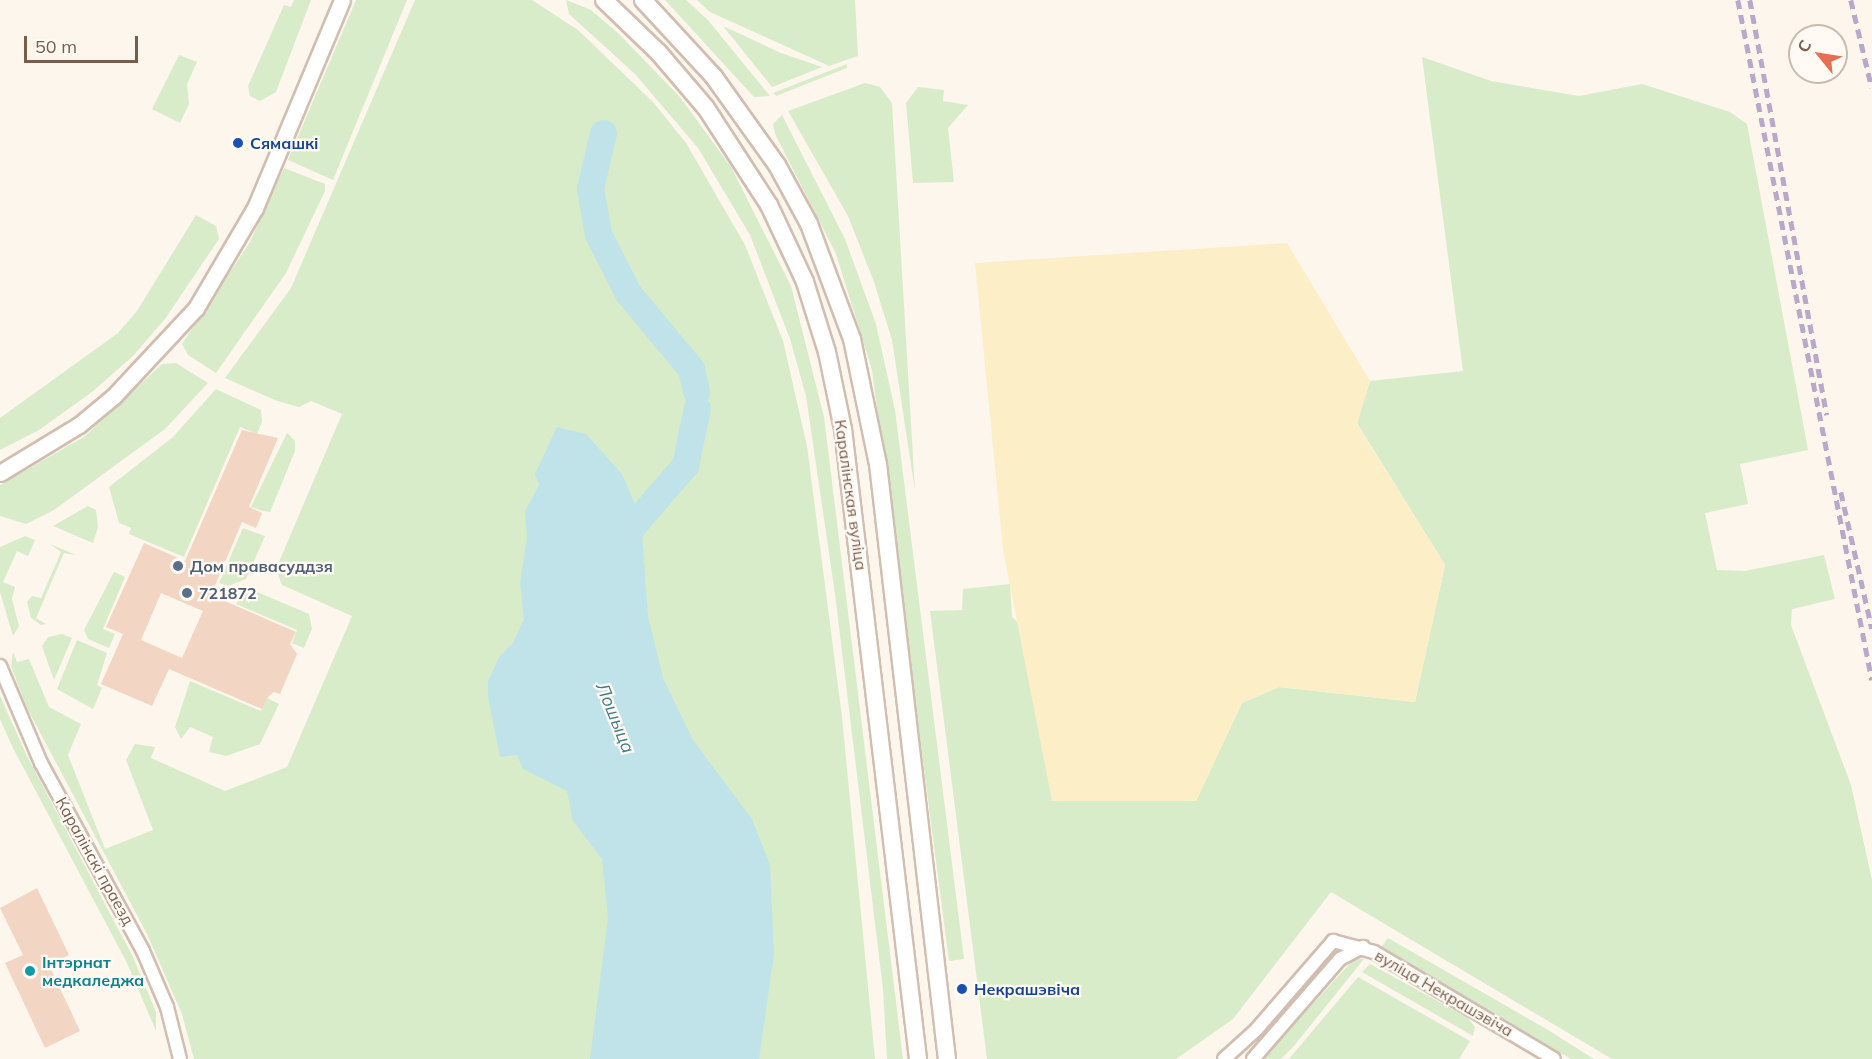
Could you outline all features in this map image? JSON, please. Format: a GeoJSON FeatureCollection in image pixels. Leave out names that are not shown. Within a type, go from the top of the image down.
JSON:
{"type":"FeatureCollection","features":[{"type":"Feature","properties":{"kind":"main road","name":"Каралінская вуліца"},"geometry":{"type":"LineString","coordinates":[[604,0],[659,53],[706,108],[769,205],[805,282],[827,352],[843,429],[918,1059]]}},
{"type":"Feature","properties":{"kind":"main road","name":"Каралінская вуліца"},"geometry":{"type":"LineString","coordinates":[[644,0],[714,77],[772,157],[809,224],[832,280],[864,387],[878,464],[947,1059]]}},
{"type":"Feature","properties":{"kind":"main road"},"geometry":{"type":"LineString","coordinates":[[869,647],[882,638],[898,645]]}},
{"type":"Feature","properties":{"kind":"street"},"geometry":{"type":"LineString","coordinates":[[0,473],[79,425],[114,396],[196,308],[255,208],[342,0]]}},
{"type":"Feature","properties":{"kind":"street","name":"Каралінскі праезд"},"geometry":{"type":"LineString","coordinates":[[0,666],[41,763],[143,951],[167,1007],[180,1059]]}},
{"type":"Feature","properties":{"kind":"street","name":"вуліца Некрашэвіча"},"geometry":{"type":"LineString","coordinates":[[1224,1059],[1256,1030],[1324,945],[1343,941],[1364,947],[1554,1059]]}},
{"type":"Feature","properties":{"kind":"street","name":"вуліца Некрашэвіча"},"geometry":{"type":"LineString","coordinates":[[1253,1059],[1340,958],[1364,947]]}},
{"type":"Feature","properties":{"kind":"green space"},"geometry":{"type":"Polygon","coordinates":[[[294,0],[311,0],[276,92],[260,101],[250,96],[248,86],[284,5],[291,7],[294,0]]]}},
{"type":"Feature","properties":{"kind":"green space"},"geometry":{"type":"Polygon","coordinates":[[[356,0],[407,0],[333,180],[288,160],[356,0]]]}},
{"type":"Feature","properties":{"kind":"green space"},"geometry":{"type":"Polygon","coordinates":[[[415,0],[532,0],[578,30],[654,103],[686,143],[745,245],[783,341],[807,446],[842,717],[875,1059],[194,1059],[182,1014],[147,934],[26,706],[11,666],[13,652],[17,662],[29,659],[49,707],[81,724],[68,755],[105,849],[153,830],[126,760],[135,744],[155,747],[151,758],[225,791],[287,767],[352,616],[282,585],[276,569],[342,414],[311,401],[299,407],[277,401],[225,378],[291,288],[415,0]]]}},
{"type":"Feature","properties":{"kind":"green space"},"geometry":{"type":"Polygon","coordinates":[[[566,0],[591,10],[617,32],[680,97],[731,167],[791,286],[824,417],[903,1059],[887,1059],[883,989],[835,594],[806,396],[790,339],[750,235],[698,148],[635,74],[569,14],[566,0]]]}},
{"type":"Feature","properties":{"kind":"green space"},"geometry":{"type":"Polygon","coordinates":[[[665,0],[686,0],[708,20],[770,96],[754,97],[665,0]]]}},
{"type":"Feature","properties":{"kind":"green space"},"geometry":{"type":"Polygon","coordinates":[[[697,0],[855,0],[858,56],[829,66],[710,12],[697,0]]]}},
{"type":"Feature","properties":{"kind":"green space"},"geometry":{"type":"Polygon","coordinates":[[[723,26],[781,53],[822,67],[772,87],[723,26]]]}},
{"type":"Feature","properties":{"kind":"green space"},"geometry":{"type":"Polygon","coordinates":[[[179,55],[197,62],[187,84],[189,104],[180,123],[152,109],[179,55]]]}},
{"type":"Feature","properties":{"kind":"green space"},"geometry":{"type":"Polygon","coordinates":[[[1422,57],[1491,81],[1579,96],[1642,84],[1730,112],[1747,124],[1808,450],[1740,464],[1748,504],[1705,513],[1717,570],[1745,571],[1824,555],[1835,599],[1792,609],[1791,625],[1851,785],[1872,880],[1872,1059],[1612,1059],[1331,892],[1233,1019],[1176,1059],[987,1059],[930,611],[962,610],[963,589],[1010,584],[1012,617],[1196,801],[1242,703],[1279,687],[1415,702],[1445,565],[1357,423],[1370,381],[1463,371],[1422,57]]]}},
{"type":"Feature","properties":{"kind":"green space"},"geometry":{"type":"Polygon","coordinates":[[[847,64],[847,68],[776,96],[773,93],[847,64]]]}},
{"type":"Feature","properties":{"kind":"green space"},"geometry":{"type":"Polygon","coordinates":[[[865,83],[880,87],[892,103],[915,491],[892,340],[874,282],[848,216],[788,111],[865,83]]]}},
{"type":"Feature","properties":{"kind":"green space"},"geometry":{"type":"Polygon","coordinates":[[[918,87],[944,90],[943,101],[968,105],[948,128],[954,182],[913,183],[906,103],[918,87]]]}},
{"type":"Feature","properties":{"kind":"green space"},"geometry":{"type":"Polygon","coordinates":[[[782,115],[845,239],[876,324],[895,410],[964,959],[949,961],[872,370],[836,254],[775,134],[773,124],[782,115]]]}},
{"type":"Feature","properties":{"kind":"green space"},"geometry":{"type":"Polygon","coordinates":[[[284,168],[325,184],[325,191],[286,273],[216,373],[188,355],[182,344],[250,242],[284,168]]]}},
{"type":"Feature","properties":{"kind":"green space"},"geometry":{"type":"Polygon","coordinates":[[[196,215],[216,226],[219,239],[165,319],[133,356],[92,392],[39,430],[0,450],[0,418],[118,333],[137,311],[196,215]]]}},
{"type":"Feature","properties":{"kind":"green space"},"geometry":{"type":"Polygon","coordinates":[[[176,363],[208,383],[165,429],[54,510],[26,524],[0,516],[0,485],[84,437],[162,364],[176,363]]]}},
{"type":"Feature","properties":{"kind":"green space"},"geometry":{"type":"Polygon","coordinates":[[[216,389],[261,410],[262,422],[257,434],[240,427],[184,557],[129,534],[131,528],[119,523],[109,487],[173,437],[216,389]]]}},
{"type":"Feature","properties":{"kind":"green space"},"geometry":{"type":"Polygon","coordinates":[[[287,433],[295,441],[295,451],[270,512],[251,507],[287,433]]]}},
{"type":"Feature","properties":{"kind":"green space"},"geometry":{"type":"Polygon","coordinates":[[[88,506],[96,510],[98,527],[93,543],[53,526],[88,506]]]}},
{"type":"Feature","properties":{"kind":"green space"},"geometry":{"type":"Polygon","coordinates":[[[243,528],[265,536],[246,579],[228,586],[219,583],[243,528]]]}},
{"type":"Feature","properties":{"kind":"green space"},"geometry":{"type":"Polygon","coordinates":[[[25,536],[35,540],[28,556],[17,551],[3,582],[15,587],[12,599],[19,626],[13,636],[0,592],[0,547],[25,536]]]}},
{"type":"Feature","properties":{"kind":"green space"},"geometry":{"type":"Polygon","coordinates":[[[50,544],[76,555],[64,553],[36,618],[46,624],[41,625],[31,618],[27,602],[32,596],[41,598],[61,552],[50,544]]]}},
{"type":"Feature","properties":{"kind":"green space"},"geometry":{"type":"Polygon","coordinates":[[[114,572],[125,577],[103,629],[115,634],[109,648],[88,639],[84,630],[114,572]]]}},
{"type":"Feature","properties":{"kind":"green space"},"geometry":{"type":"Polygon","coordinates":[[[255,591],[309,614],[312,629],[304,648],[292,643],[297,630],[236,604],[245,593],[255,591]]]}},
{"type":"Feature","properties":{"kind":"green space"},"geometry":{"type":"Polygon","coordinates":[[[62,634],[72,638],[54,680],[42,646],[48,637],[62,634]]]}},
{"type":"Feature","properties":{"kind":"green space"},"geometry":{"type":"Polygon","coordinates":[[[77,640],[107,653],[97,685],[102,688],[93,709],[57,689],[77,640]]]}},
{"type":"Feature","properties":{"kind":"green space"},"geometry":{"type":"Polygon","coordinates":[[[190,681],[261,711],[267,698],[279,704],[260,744],[226,756],[209,752],[213,737],[190,727],[181,739],[175,727],[190,681]]]}},
{"type":"Feature","properties":{"kind":"green space"},"geometry":{"type":"Polygon","coordinates":[[[0,696],[27,756],[133,957],[156,1012],[156,1031],[127,963],[13,748],[0,719],[0,696]]]}},
{"type":"Feature","properties":{"kind":"green space"},"geometry":{"type":"Polygon","coordinates":[[[1388,938],[1594,1059],[1571,1059],[1380,949],[1388,938]]]}},
{"type":"Feature","properties":{"kind":"green space"},"geometry":{"type":"Polygon","coordinates":[[[1355,958],[1364,959],[1294,1046],[1281,1059],[1262,1059],[1355,958]]]}},
{"type":"Feature","properties":{"kind":"green space"},"geometry":{"type":"Polygon","coordinates":[[[1370,964],[1467,1017],[1475,1027],[1473,1036],[1362,972],[1370,964]]]}},
{"type":"Feature","properties":{"kind":"green space"},"geometry":{"type":"Polygon","coordinates":[[[1358,977],[1470,1041],[1459,1059],[1289,1059],[1358,977]]]}},
{"type":"Feature","properties":{"kind":"sand"},"geometry":{"type":"Polygon","coordinates":[[[1287,243],[1370,381],[1357,424],[1445,565],[1415,702],[1279,687],[1242,703],[1196,801],[1052,801],[1003,550],[975,263],[1287,243]]]}},
{"type":"Feature","properties":{"kind":"water"},"geometry":{"type":"Polygon","coordinates":[[[557,427],[586,434],[622,474],[641,518],[648,616],[663,678],[693,740],[752,819],[770,865],[774,954],[759,1059],[590,1059],[608,918],[602,859],[573,821],[567,791],[523,769],[517,755],[500,757],[488,697],[488,681],[499,657],[513,643],[524,619],[520,583],[527,537],[525,511],[539,485],[535,474],[557,427]]]}},
{"type":"Feature","properties":{"kind":"building","name":"Дом правасуддзя"},"geometry":{"type":"Polygon","coordinates":[[[242,430],[278,438],[249,507],[262,513],[256,528],[242,522],[211,595],[296,632],[290,644],[297,654],[280,694],[274,692],[268,697],[262,709],[169,669],[152,706],[101,684],[123,634],[106,627],[144,543],[185,561],[242,430]],[[161,593],[141,640],[182,658],[203,611],[161,593]]]}},
{"type":"Feature","properties":{"kind":"building","name":"Інтэрнат медкаледжа"},"geometry":{"type":"Polygon","coordinates":[[[37,888],[69,955],[49,965],[80,1031],[45,1048],[5,963],[23,955],[0,908],[37,888]]]}},
{"type":"Feature","properties":{"kind":"waterway","name":"Лошыца"},"geometry":{"type":"LineString","coordinates":[[603,133],[590,188],[598,234],[628,293],[691,369],[696,391]]}},
{"type":"Feature","properties":{"kind":"waterway","name":"Лошыца"},"geometry":{"type":"LineString","coordinates":[[616,545],[685,465],[697,408]]}},
{"type":"Feature","properties":{"kind":"railway"},"geometry":{"type":"LineString","coordinates":[[1738,0],[1872,680]]}},
{"type":"Feature","properties":{"kind":"railway"},"geometry":{"type":"LineString","coordinates":[[1750,0],[1827,415]]}},
{"type":"Feature","properties":{"kind":"railway"},"geometry":{"type":"LineString","coordinates":[[1851,0],[1872,88]]}},
{"type":"Feature","properties":{"kind":"railway"},"geometry":{"type":"LineString","coordinates":[[1841,492],[1872,629]]}},
{"type":"Feature","properties":{"kind":"place","name":"Сямашкі"},"geometry":{"type":"Point","coordinates":[238,143]}},
{"type":"Feature","properties":{"kind":"place","name":"Дом правасуддзя"},"geometry":{"type":"Point","coordinates":[178,566]}},
{"type":"Feature","properties":{"kind":"place","name":"721872"},"geometry":{"type":"Point","coordinates":[187,593]}},
{"type":"Feature","properties":{"kind":"place","name":"Інтэрнат медкаледжа"},"geometry":{"type":"Point","coordinates":[30,971]}},
{"type":"Feature","properties":{"kind":"place","name":"Некрашэвіча"},"geometry":{"type":"Point","coordinates":[962,989]}}]}
